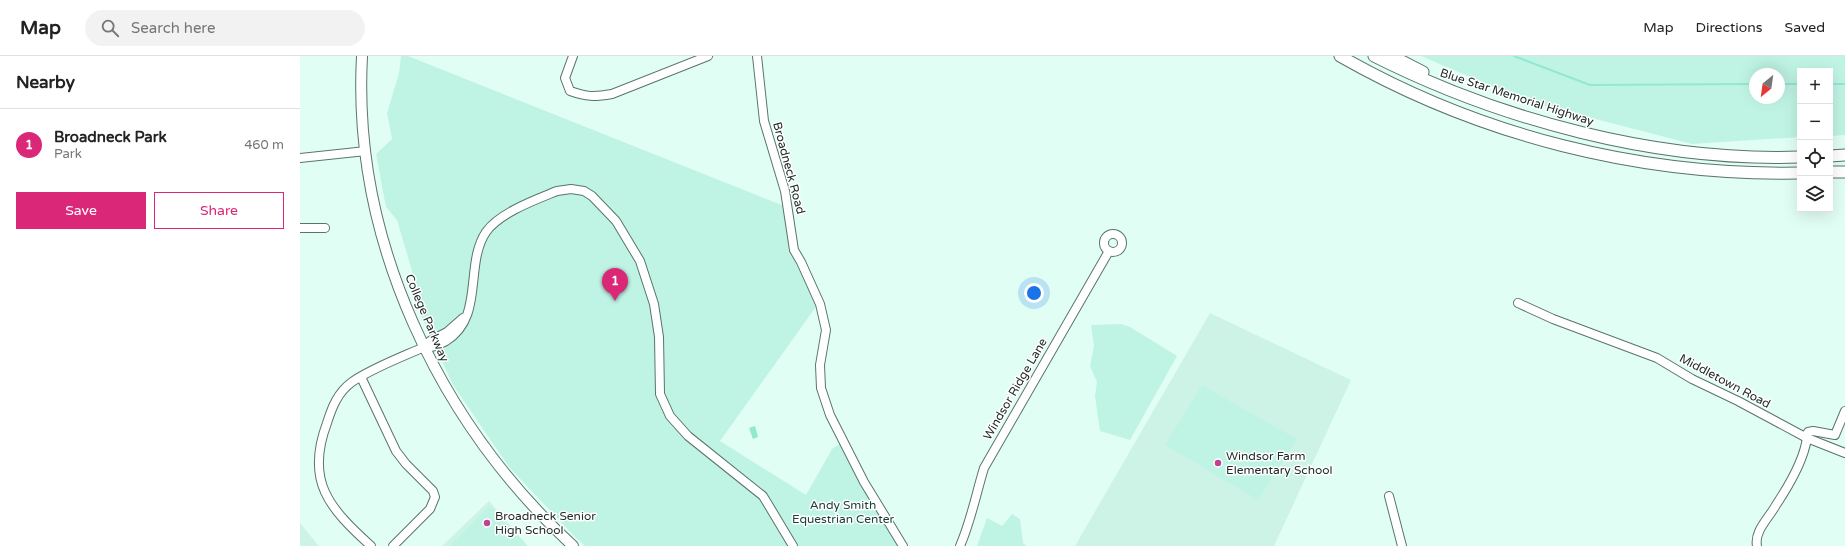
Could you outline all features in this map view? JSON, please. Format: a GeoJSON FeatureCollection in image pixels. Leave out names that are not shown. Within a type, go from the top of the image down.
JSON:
{"type":"FeatureCollection","features":[{"type":"Feature","properties":{"kind":"highway"},"geometry":{"type":"LineString","coordinates":[[1340,56],[1361,68],[1433,102],[1536,140],[1623,159],[1702,169],[1797,173]]}},
{"type":"Feature","properties":{"kind":"highway","name":"Blue Star Memorial Highway"},"geometry":{"type":"LineString","coordinates":[[1374,56],[1435,85],[1495,106],[1585,134],[1680,151],[1745,157],[1797,157]]}},
{"type":"Feature","properties":{"kind":"highway"},"geometry":{"type":"LineString","coordinates":[[1392,56],[1419,70],[1483,97],[1495,106]]}},
{"type":"Feature","properties":{"kind":"highway"},"geometry":{"type":"LineString","coordinates":[[1833,156],[1845,155]]}},
{"type":"Feature","properties":{"kind":"highway"},"geometry":{"type":"LineString","coordinates":[[1833,172],[1845,172]]}},
{"type":"Feature","properties":{"kind":"main road","name":"College Parkway"},"geometry":{"type":"LineString","coordinates":[[362,56],[362,95],[366,151],[376,209],[387,253],[400,291],[424,347],[446,389],[480,442],[519,492],[573,546]]}},
{"type":"Feature","properties":{"kind":"street"},"geometry":{"type":"LineString","coordinates":[[573,56],[565,78],[570,91],[585,97],[598,97],[612,94],[708,56]]}},
{"type":"Feature","properties":{"kind":"street","name":"Broadneck Road"},"geometry":{"type":"LineString","coordinates":[[757,56],[764,121],[785,191],[794,250],[820,304],[826,330],[820,365],[821,390],[830,415],[864,482],[903,546]]}},
{"type":"Feature","properties":{"kind":"street"},"geometry":{"type":"LineString","coordinates":[[300,158],[366,151]]}},
{"type":"Feature","properties":{"kind":"street"},"geometry":{"type":"LineString","coordinates":[[371,546],[331,504],[321,484],[318,469],[322,435],[335,400],[352,382],[361,377],[424,347],[433,348],[452,337],[460,329],[466,316],[473,294],[479,247],[486,232],[494,224],[512,212],[564,189],[576,190],[592,196],[616,221],[640,261],[654,304],[660,337],[660,394],[670,416],[688,436],[750,484],[763,496],[793,546]]}},
{"type":"Feature","properties":{"kind":"street"},"geometry":{"type":"LineString","coordinates":[[300,228],[325,228]]}},
{"type":"Feature","properties":{"kind":"street","name":"Windsor Ridge Lane"},"geometry":{"type":"LineString","coordinates":[[960,546],[967,530],[984,468],[1108,251]]}},
{"type":"Feature","properties":{"kind":"street","name":"Middletown Road"},"geometry":{"type":"LineString","coordinates":[[1518,303],[1554,319],[1656,358],[1692,379],[1738,401],[1806,437],[1845,453]]}},
{"type":"Feature","properties":{"kind":"street"},"geometry":{"type":"LineString","coordinates":[[361,377],[396,451],[406,464],[433,491],[435,497],[430,509],[393,546]]}},
{"type":"Feature","properties":{"kind":"street"},"geometry":{"type":"LineString","coordinates":[[1757,546],[1755,540],[1768,516],[1776,506],[1801,459],[1808,432],[1813,431],[1835,435],[1845,411]]}},
{"type":"Feature","properties":{"kind":"street"},"geometry":{"type":"LineString","coordinates":[[1389,496],[1402,546]]}},
{"type":"Feature","properties":{"kind":"shaded area","name":"Windsor Farm Elementary School"},"geometry":{"type":"Polygon","coordinates":[[[1210,313],[1351,380],[1274,546],[1075,546],[1210,313]]]}},
{"type":"Feature","properties":{"kind":"shaded area"},"geometry":{"type":"Polygon","coordinates":[[[755,426],[758,437],[753,439],[749,428],[755,426]]]}},
{"type":"Feature","properties":{"kind":"shaded area","name":"Broadneck Senior High School"},"geometry":{"type":"Polygon","coordinates":[[[489,501],[528,546],[442,546],[489,501]]]}},
{"type":"Feature","properties":{"kind":"shaded area"},"geometry":{"type":"Polygon","coordinates":[[[300,523],[318,545],[319,546],[300,546],[300,523]]]}},
{"type":"Feature","properties":{"kind":"green space","name":"Andy Smith Equestrian Center"},"geometry":{"type":"Polygon","coordinates":[[[401,56],[408,56],[784,206],[792,256],[818,304],[720,441],[806,495],[832,449],[841,443],[899,546],[585,546],[575,537],[509,467],[453,385],[413,298],[412,271],[397,220],[386,207],[376,154],[392,139],[387,113],[399,73],[401,56]]]}},
{"type":"Feature","properties":{"kind":"green space"},"geometry":{"type":"Polygon","coordinates":[[[1421,56],[1845,56],[1845,135],[1833,136],[1833,68],[1797,68],[1797,137],[1692,144],[1526,101],[1421,56]]]}},
{"type":"Feature","properties":{"kind":"green space"},"geometry":{"type":"Polygon","coordinates":[[[1121,324],[1130,327],[1177,356],[1130,440],[1100,431],[1095,396],[1097,382],[1090,366],[1094,346],[1091,325],[1121,324]]]}},
{"type":"Feature","properties":{"kind":"green space"},"geometry":{"type":"Polygon","coordinates":[[[1202,385],[1297,439],[1258,500],[1165,445],[1202,385]]]}},
{"type":"Feature","properties":{"kind":"green space","name":"Broadneck Senior High School"},"geometry":{"type":"Polygon","coordinates":[[[490,505],[527,546],[450,546],[490,505]]]}},
{"type":"Feature","properties":{"kind":"green space"},"geometry":{"type":"Polygon","coordinates":[[[1012,514],[1020,519],[1023,543],[1027,546],[977,546],[987,518],[1002,526],[1012,514]]]}},
{"type":"Feature","properties":{"kind":"waterway"},"geometry":{"type":"LineString","coordinates":[[1514,56],[1590,85],[1749,84]]}},
{"type":"Feature","properties":{"kind":"waterway"},"geometry":{"type":"LineString","coordinates":[[1785,84],[1797,84]]}},
{"type":"Feature","properties":{"kind":"waterway"},"geometry":{"type":"LineString","coordinates":[[1833,84],[1845,84]]}},
{"type":"Feature","properties":{"kind":"place","name":"Broadneck Park"},"geometry":{"type":"Point","coordinates":[615,301]}},
{"type":"Feature","properties":{"kind":"place","name":"Windsor Farm Elementary School"},"geometry":{"type":"Point","coordinates":[1218,463]}},
{"type":"Feature","properties":{"kind":"place","name":"Broadneck Senior High School"},"geometry":{"type":"Point","coordinates":[487,523]}}]}
